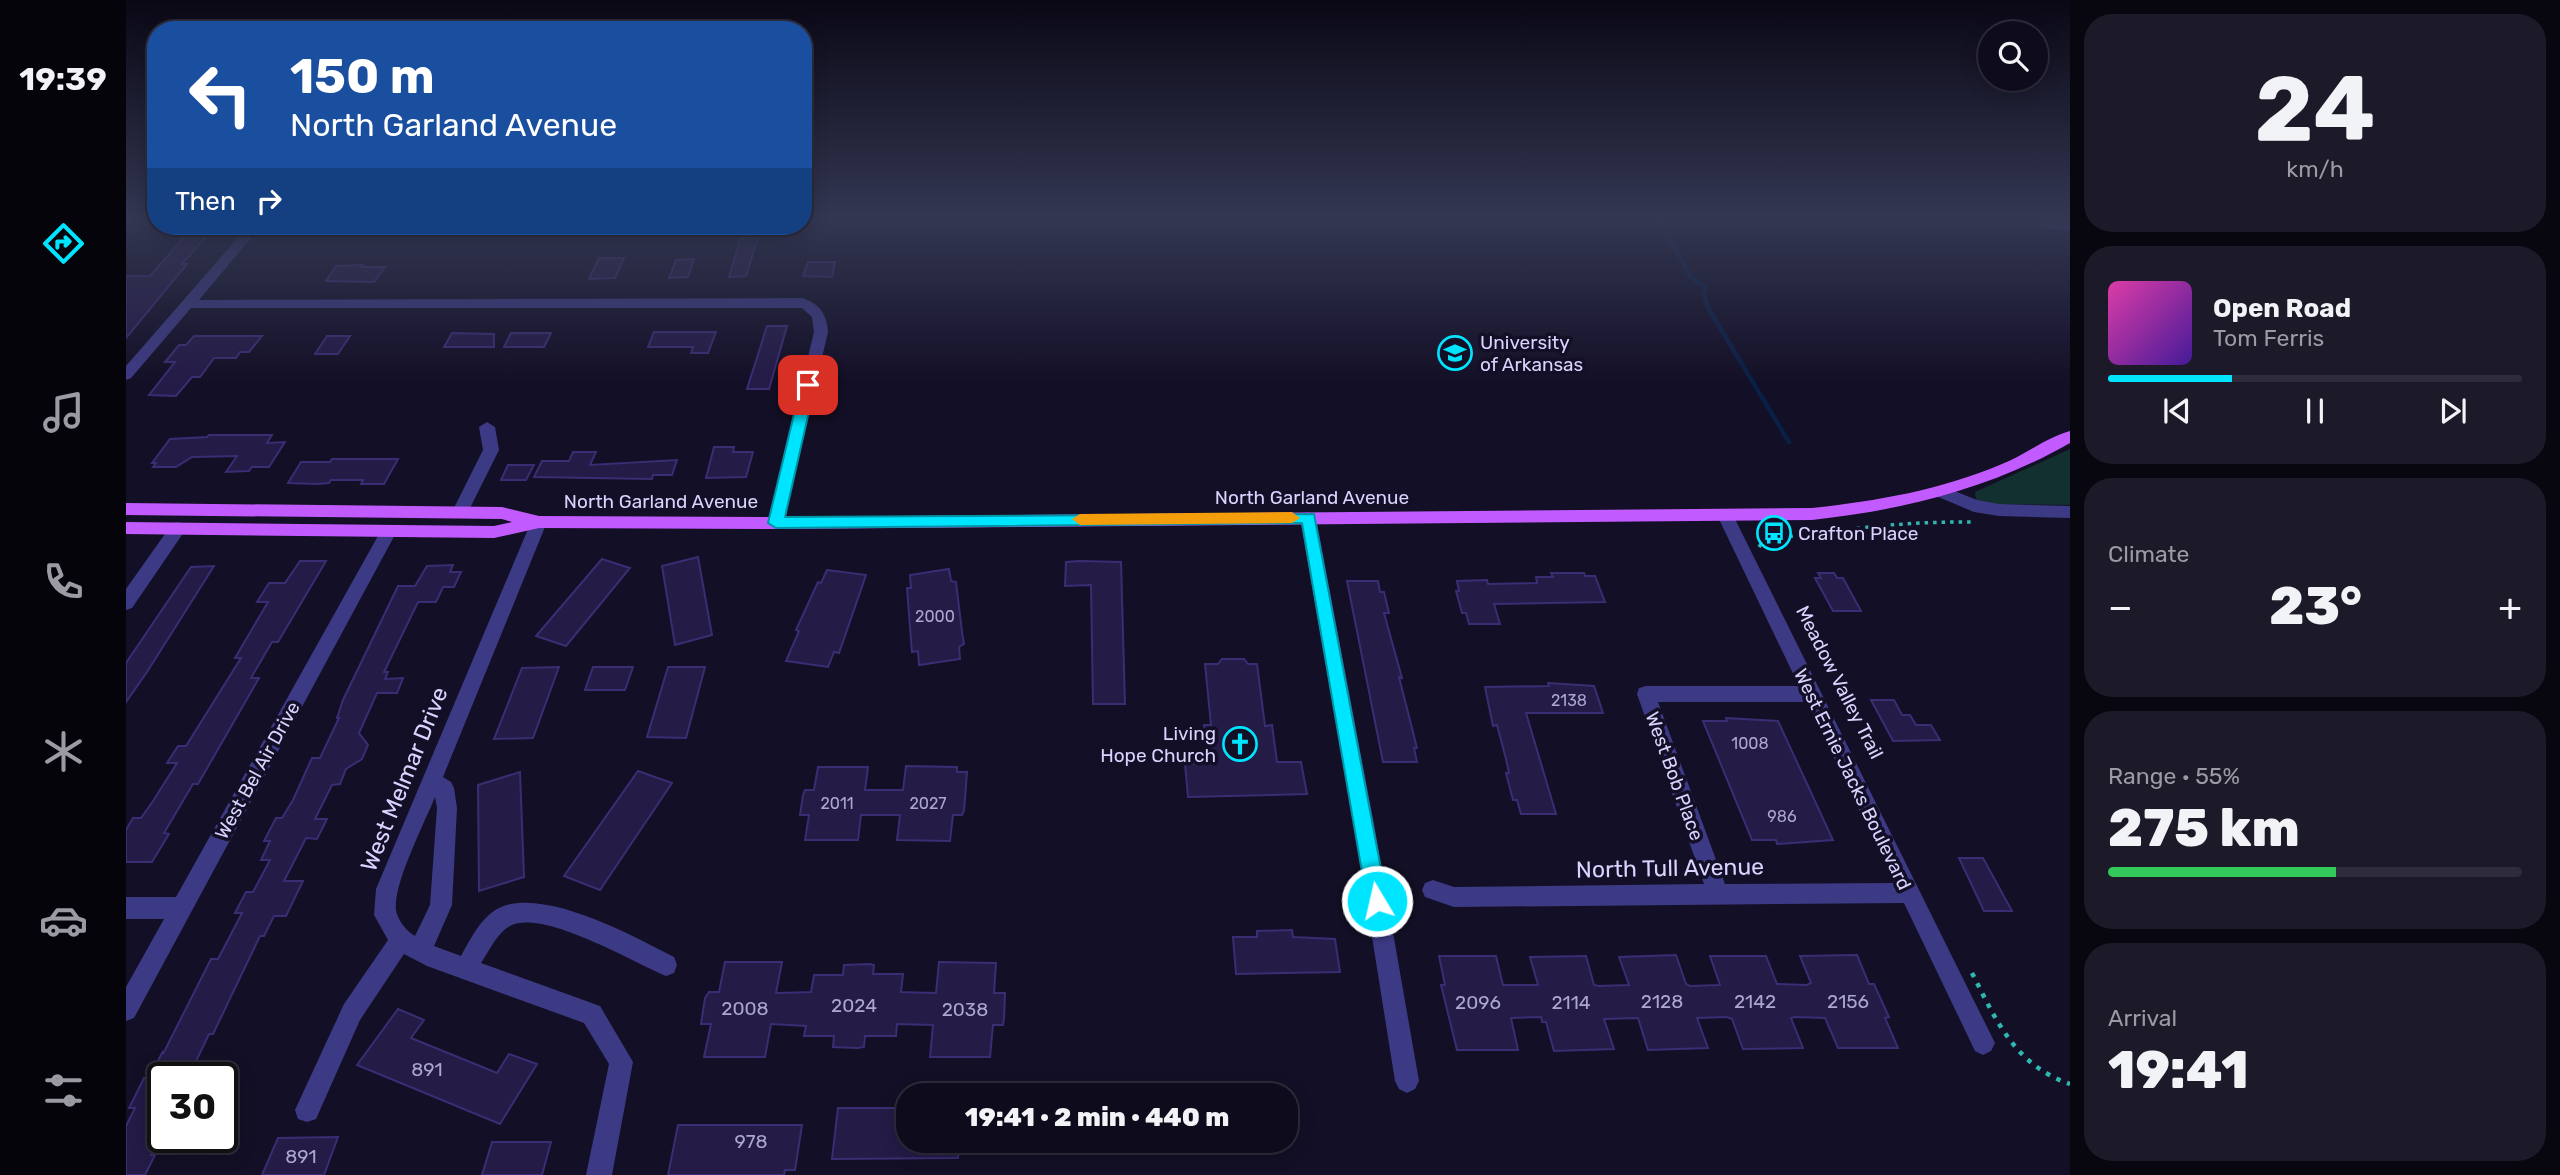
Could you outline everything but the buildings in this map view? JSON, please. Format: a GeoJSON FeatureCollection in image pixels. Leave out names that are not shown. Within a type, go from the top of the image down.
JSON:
{"type":"FeatureCollection","features":[{"type":"Feature","properties":{"kind":"main road","name":"North Garland Avenue"},"geometry":{"type":"LineString","coordinates":[[126,528],[494,532],[540,522],[776,523],[1725,516],[1856,510],[1900,503],[1942,492],[2010,468],[2070,436]]}},
{"type":"Feature","properties":{"kind":"main road","name":"North Garland Avenue"},"geometry":{"type":"LineString","coordinates":[[126,509],[502,513],[540,522]]}},
{"type":"Feature","properties":{"kind":"street"},"geometry":{"type":"LineString","coordinates":[[126,374],[213,274]]}},
{"type":"Feature","properties":{"kind":"street"},"geometry":{"type":"LineString","coordinates":[[186,304],[802,302],[814,308],[821,319],[821,332],[776,523]]}},
{"type":"Feature","properties":{"kind":"street"},"geometry":{"type":"LineString","coordinates":[[460,512],[491,450],[487,427]]}},
{"type":"Feature","properties":{"kind":"street"},"geometry":{"type":"LineString","coordinates":[[1942,492],[1974,506],[1986,508],[2070,512]]}},
{"type":"Feature","properties":{"kind":"street","name":"West Ernie Jacks Boulevard"},"geometry":{"type":"LineString","coordinates":[[1725,516],[1983,1043]]}},
{"type":"Feature","properties":{"kind":"street"},"geometry":{"type":"LineString","coordinates":[[1308,518],[1364,824],[1406,1082]]}},
{"type":"Feature","properties":{"kind":"street","name":"West Melmar Drive"},"geometry":{"type":"LineString","coordinates":[[410,945],[384,915],[387,889],[540,522]]}},
{"type":"Feature","properties":{"kind":"street"},"geometry":{"type":"LineString","coordinates":[[126,603],[178,528]]}},
{"type":"Feature","properties":{"kind":"street","name":"West Bel Air Drive"},"geometry":{"type":"LineString","coordinates":[[126,1010],[389,531]]}},
{"type":"Feature","properties":{"kind":"street","name":"West Bob Place"},"geometry":{"type":"LineString","coordinates":[[1718,893],[1646,694],[1810,694]]}},
{"type":"Feature","properties":{"kind":"street"},"geometry":{"type":"LineString","coordinates":[[307,1111],[352,1012],[410,945],[431,931],[441,905],[447,808],[444,788],[431,781]]}},
{"type":"Feature","properties":{"kind":"street","name":"North Tull Avenue"},"geometry":{"type":"LineString","coordinates":[[1433,890],[1454,897],[1909,893]]}},
{"type":"Feature","properties":{"kind":"street"},"geometry":{"type":"LineString","coordinates":[[126,908],[181,908]]}},
{"type":"Feature","properties":{"kind":"street"},"geometry":{"type":"LineString","coordinates":[[465,968],[494,927],[504,917],[520,912],[544,914],[625,944],[666,965]]}},
{"type":"Feature","properties":{"kind":"street"},"geometry":{"type":"LineString","coordinates":[[410,945],[592,1014],[621,1062],[599,1175]]}},
{"type":"Feature","properties":{"kind":"path"},"geometry":{"type":"LineString","coordinates":[[1761,556],[1759,544],[1770,539],[1847,528],[1942,521],[1978,523]]}},
{"type":"Feature","properties":{"kind":"path"},"geometry":{"type":"LineString","coordinates":[[1969,966],[2012,1046],[2045,1074],[2070,1084]]}},
{"type":"Feature","properties":{"kind":"green space"},"geometry":{"type":"Polygon","coordinates":[[[2070,449],[2070,505],[1989,504],[1976,500],[1975,492],[2070,449]]]}},
{"type":"Feature","properties":{"kind":"waterway"},"geometry":{"type":"LineString","coordinates":[[1689,274],[1706,288],[1704,294],[1708,308],[1789,442]]}},
{"type":"Feature","properties":{"kind":"slow traffic"},"geometry":{"type":"LineString","coordinates":[[1080,519],[1292,518]]}},
{"type":"Feature","properties":{"kind":"place","name":"University of Arkansas"},"geometry":{"type":"Point","coordinates":[1455,353]}},
{"type":"Feature","properties":{"kind":"place","name":"Crafton Place"},"geometry":{"type":"Point","coordinates":[1774,533]}},
{"type":"Feature","properties":{"kind":"place","name":"Living Hope Church"},"geometry":{"type":"Point","coordinates":[1240,744]}},
{"type":"Feature","properties":{"kind":"route"},"geometry":{"type":"LineString","coordinates":[[808,385],[776,523],[1308,518],[1377,901]]}}]}
